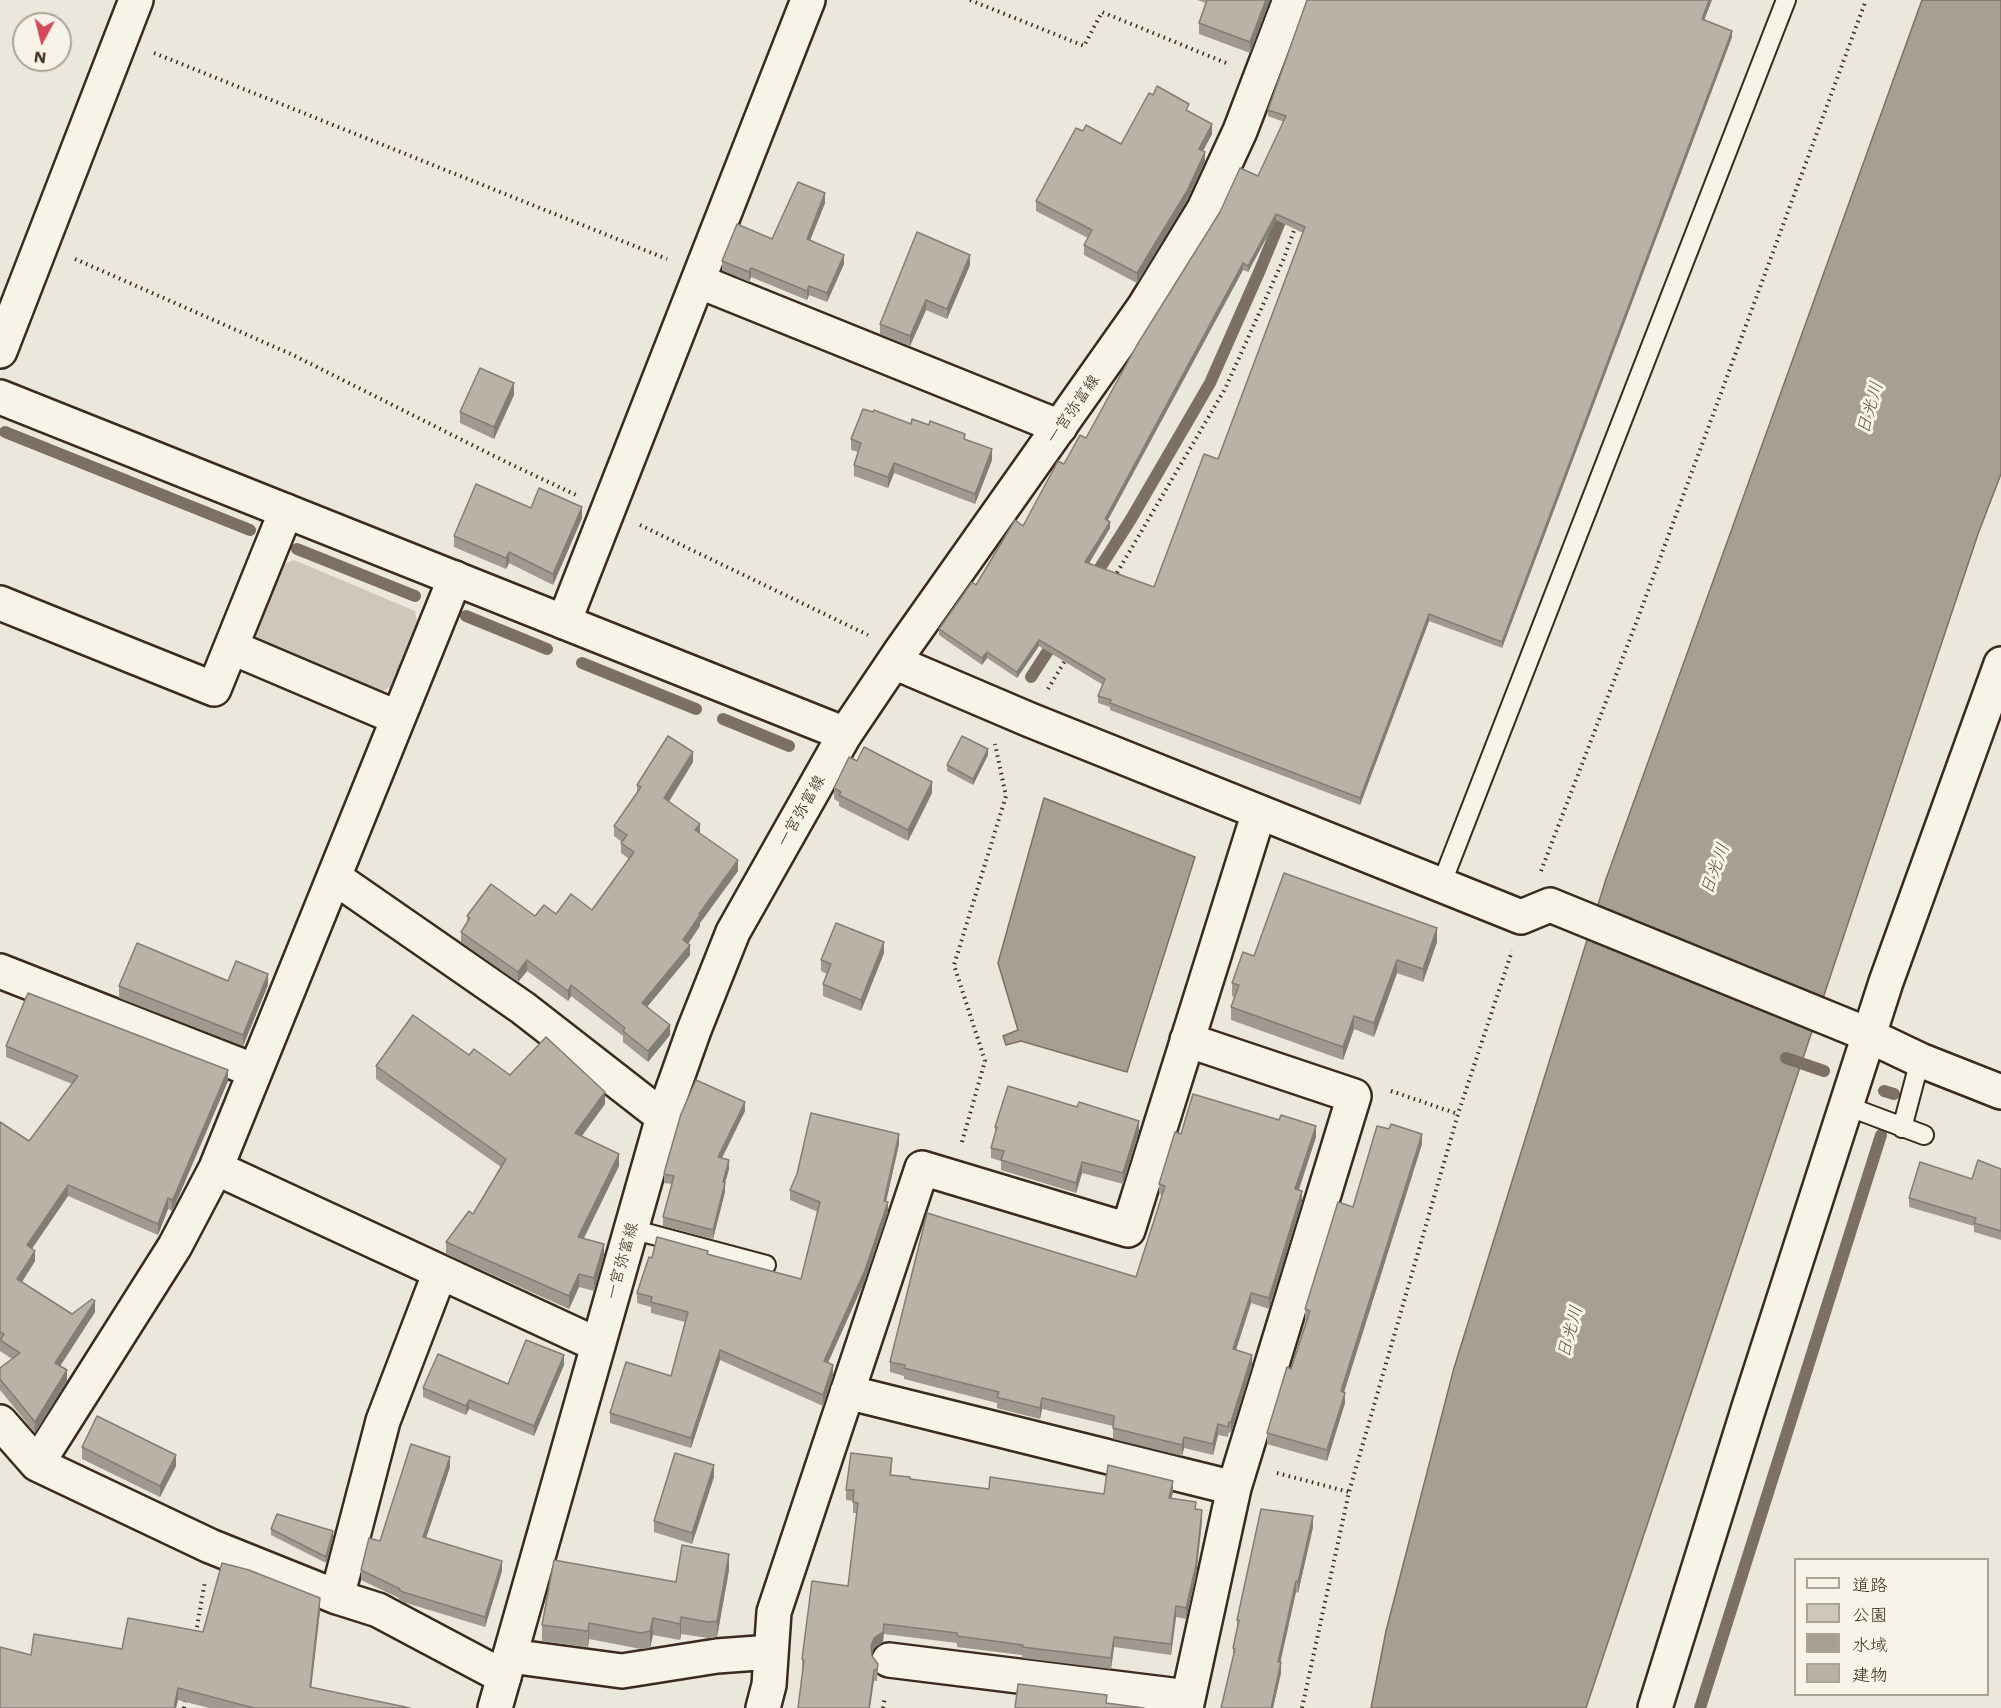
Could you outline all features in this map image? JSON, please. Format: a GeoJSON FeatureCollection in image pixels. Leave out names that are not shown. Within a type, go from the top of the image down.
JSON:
{"type":"FeatureCollection","features":[{"type":"Feature","properties":{"kind":"street"},"geometry":{"type":"LineString","coordinates":[[0,351],[136,0]]}},
{"type":"Feature","properties":{"kind":"street"},"geometry":{"type":"LineString","coordinates":[[564,622],[808,0]]}},
{"type":"Feature","properties":{"kind":"street","name":"一宮弥富線"},"geometry":{"type":"LineString","coordinates":[[495,1708],[663,1117],[733,932],[845,734],[1144,307],[1204,209],[1240,131],[1290,0]]}},
{"type":"Feature","properties":{"kind":"street"},"geometry":{"type":"LineString","coordinates":[[700,277],[1060,427]]}},
{"type":"Feature","properties":{"kind":"street"},"geometry":{"type":"LineString","coordinates":[[0,397],[845,734]]}},
{"type":"Feature","properties":{"kind":"street"},"geometry":{"type":"LineString","coordinates":[[0,603],[214,689],[286,511]]}},
{"type":"Feature","properties":{"kind":"street"},"geometry":{"type":"LineString","coordinates":[[37,1464],[175,1246],[216,1168],[455,578]]}},
{"type":"Feature","properties":{"kind":"street"},"geometry":{"type":"LineString","coordinates":[[231,647],[398,718]]}},
{"type":"Feature","properties":{"kind":"street"},"geometry":{"type":"LineString","coordinates":[[897,657],[1030,720],[1441,885],[1535,911],[1863,1033],[1918,1066],[2001,1092]]}},
{"type":"Feature","properties":{"kind":"street"},"geometry":{"type":"LineString","coordinates":[[1655,1708],[1749,1407],[1847,1106],[1863,1033],[1886,982],[2001,664]]}},
{"type":"Feature","properties":{"kind":"street"},"geometry":{"type":"LineString","coordinates":[[763,1708],[769,1685],[774,1612],[922,1168],[1128,1230],[1259,812]]}},
{"type":"Feature","properties":{"kind":"street"},"geometry":{"type":"LineString","coordinates":[[334,877],[523,1008],[663,1117]]}},
{"type":"Feature","properties":{"kind":"street"},"geometry":{"type":"LineString","coordinates":[[0,971],[255,1071]]}},
{"type":"Feature","properties":{"kind":"street"},"geometry":{"type":"LineString","coordinates":[[889,1660],[1187,1703],[1238,1476],[1354,1096],[1187,1040]]}},
{"type":"Feature","properties":{"kind":"street"},"geometry":{"type":"LineString","coordinates":[[216,1168],[598,1346]]}},
{"type":"Feature","properties":{"kind":"street"},"geometry":{"type":"LineString","coordinates":[[337,1597],[383,1421],[440,1272]]}},
{"type":"Feature","properties":{"kind":"street"},"geometry":{"type":"LineString","coordinates":[[847,1392],[1238,1476]]}},
{"type":"Feature","properties":{"kind":"street"},"geometry":{"type":"LineString","coordinates":[[0,1422],[37,1464],[210,1546],[337,1597],[378,1610],[507,1667],[622,1671],[717,1656],[771,1652]]}},
{"type":"Feature","properties":{"kind":"lane"},"geometry":{"type":"LineString","coordinates":[[1441,885],[1785,0]]}},
{"type":"Feature","properties":{"kind":"lane"},"geometry":{"type":"LineString","coordinates":[[1904,1119],[1918,1066]]}},
{"type":"Feature","properties":{"kind":"lane"},"geometry":{"type":"LineString","coordinates":[[1847,1106],[1904,1119],[1924,1135]]}},
{"type":"Feature","properties":{"kind":"lane"},"geometry":{"type":"LineString","coordinates":[[631,1228],[766,1265]]}},
{"type":"Feature","properties":{"kind":"path"},"geometry":{"type":"LineString","coordinates":[[970,0],[1084,46],[1102,12],[1261,78]]}},
{"type":"Feature","properties":{"kind":"path"},"geometry":{"type":"LineString","coordinates":[[1302,1708],[1349,1492],[1458,1114],[1505,975],[1535,911],[1538,878],[1634,628],[1866,0]]}},
{"type":"Feature","properties":{"kind":"path"},"geometry":{"type":"LineString","coordinates":[[120,40],[700,277]]}},
{"type":"Feature","properties":{"kind":"path"},"geometry":{"type":"LineString","coordinates":[[1109,585],[1225,389],[1297,224]]}},
{"type":"Feature","properties":{"kind":"path"},"geometry":{"type":"LineString","coordinates":[[41,244],[293,355],[504,461],[608,510],[897,657]]}},
{"type":"Feature","properties":{"kind":"path"},"geometry":{"type":"LineString","coordinates":[[1030,720],[1067,658]]}},
{"type":"Feature","properties":{"kind":"path"},"geometry":{"type":"LineString","coordinates":[[952,1178],[985,1061],[954,965],[1006,796],[986,700]]}},
{"type":"Feature","properties":{"kind":"path"},"geometry":{"type":"LineString","coordinates":[[1354,1096],[1372,1085],[1458,1114]]}},
{"type":"Feature","properties":{"kind":"path"},"geometry":{"type":"LineString","coordinates":[[1238,1476],[1349,1492]]}},
{"type":"Feature","properties":{"kind":"path"},"geometry":{"type":"LineString","coordinates":[[195,1639],[210,1546]]}},
{"type":"Feature","properties":{"kind":"path"},"geometry":{"type":"LineString","coordinates":[[184,1708],[186,1696]]}},
{"type":"Feature","properties":{"kind":"green space"},"geometry":{"type":"Polygon","coordinates":[[[294,560],[415,611],[417,622],[391,687],[379,693],[258,643],[254,631],[280,566],[294,560]]]}},
{"type":"Feature","properties":{"kind":"water","name":"日光川"},"geometry":{"type":"Polygon","coordinates":[[[1922,0],[2001,0],[2001,474],[1978,534],[1586,1708],[1371,1708],[1386,1631],[1454,1368],[1606,879],[1922,0]]]}},
{"type":"Feature","properties":{"kind":"water"},"geometry":{"type":"Polygon","coordinates":[[[1044,798],[1195,857],[1127,1072],[1021,1041],[1006,1045],[1003,1036],[1018,1030],[998,963],[1044,798]]]}},
{"type":"Feature","properties":{"kind":"building"},"geometry":{"type":"Polygon","coordinates":[[[1207,0],[1266,0],[1250,42],[1199,23],[1207,0]]]}},
{"type":"Feature","properties":{"kind":"building"},"geometry":{"type":"Polygon","coordinates":[[[1307,0],[1709,0],[1702,19],[1732,31],[1502,642],[1429,614],[1360,798],[1110,703],[1111,700],[1098,696],[1105,679],[1039,640],[1017,672],[987,652],[982,658],[939,629],[972,582],[976,585],[1015,520],[1023,526],[1058,461],[1064,464],[1080,435],[1086,438],[1137,345],[1220,212],[1240,168],[1258,176],[1286,116],[1268,110],[1307,0]],[[1276,214],[1248,266],[1243,263],[1105,519],[1110,522],[1085,562],[1154,587],[1204,454],[1218,459],[1305,227],[1276,214]]]}},
{"type":"Feature","properties":{"kind":"building"},"geometry":{"type":"Polygon","coordinates":[[[1157,86],[1189,104],[1186,110],[1212,124],[1199,149],[1205,152],[1187,191],[1137,273],[1084,245],[1092,230],[1036,201],[1076,128],[1083,131],[1086,125],[1121,144],[1149,93],[1153,95],[1157,86]]]}},
{"type":"Feature","properties":{"kind":"building"},"geometry":{"type":"Polygon","coordinates":[[[798,182],[825,193],[807,239],[844,255],[827,293],[809,286],[807,291],[751,268],[749,272],[722,261],[737,224],[772,239],[798,182]]]}},
{"type":"Feature","properties":{"kind":"building"},"geometry":{"type":"Polygon","coordinates":[[[917,232],[970,255],[947,309],[926,300],[910,336],[880,324],[917,232]]]}},
{"type":"Feature","properties":{"kind":"building"},"geometry":{"type":"Polygon","coordinates":[[[480,368],[514,383],[494,427],[460,412],[480,368]]]}},
{"type":"Feature","properties":{"kind":"building"},"geometry":{"type":"Polygon","coordinates":[[[863,409],[873,412],[874,410],[911,424],[912,419],[929,425],[930,421],[965,434],[964,439],[992,449],[975,494],[894,463],[888,477],[854,465],[861,443],[851,439],[863,409]]]}},
{"type":"Feature","properties":{"kind":"building"},"geometry":{"type":"Polygon","coordinates":[[[476,484],[531,508],[539,488],[582,507],[553,574],[509,552],[506,558],[454,536],[476,484]]]}},
{"type":"Feature","properties":{"kind":"building"},"geometry":{"type":"Polygon","coordinates":[[[668,736],[693,752],[664,798],[700,824],[695,830],[738,860],[683,940],[690,945],[642,1003],[670,1025],[648,1051],[623,1031],[625,1028],[571,985],[568,991],[527,960],[518,972],[461,932],[470,918],[467,916],[491,884],[535,916],[544,905],[556,914],[571,894],[592,910],[634,852],[621,843],[627,835],[614,826],[641,787],[637,785],[668,736]]]}},
{"type":"Feature","properties":{"kind":"building"},"geometry":{"type":"Polygon","coordinates":[[[962,736],[988,749],[973,779],[947,765],[962,736]]]}},
{"type":"Feature","properties":{"kind":"building"},"geometry":{"type":"Polygon","coordinates":[[[864,747],[932,782],[908,830],[839,795],[841,792],[834,788],[849,757],[857,761],[864,747]]]}},
{"type":"Feature","properties":{"kind":"building"},"geometry":{"type":"Polygon","coordinates":[[[1284,873],[1437,928],[1423,969],[1397,960],[1374,1023],[1354,1016],[1343,1047],[1231,1007],[1239,985],[1232,983],[1243,952],[1254,956],[1284,873]]]}},
{"type":"Feature","properties":{"kind":"building"},"geometry":{"type":"Polygon","coordinates":[[[836,923],[884,942],[861,1000],[823,984],[831,964],[821,960],[836,923]]]}},
{"type":"Feature","properties":{"kind":"building"},"geometry":{"type":"Polygon","coordinates":[[[137,943],[228,981],[236,961],[268,974],[243,1035],[119,986],[137,943]]]}},
{"type":"Feature","properties":{"kind":"building"},"geometry":{"type":"Polygon","coordinates":[[[28,993],[228,1070],[174,1197],[172,1200],[168,1198],[158,1224],[68,1185],[27,1245],[35,1251],[17,1279],[72,1314],[92,1299],[95,1301],[55,1363],[67,1370],[35,1422],[0,1379],[0,1368],[20,1353],[0,1340],[4,1334],[0,1332],[0,1122],[29,1141],[78,1076],[6,1046],[28,993]]]}},
{"type":"Feature","properties":{"kind":"building"},"geometry":{"type":"Polygon","coordinates":[[[413,1015],[469,1055],[474,1049],[510,1075],[546,1037],[605,1092],[575,1133],[619,1154],[578,1237],[604,1244],[594,1278],[579,1274],[569,1296],[446,1242],[469,1211],[473,1214],[506,1159],[376,1066],[413,1015]]]}},
{"type":"Feature","properties":{"kind":"building"},"geometry":{"type":"Polygon","coordinates":[[[696,1080],[745,1102],[718,1157],[729,1160],[713,1230],[663,1217],[674,1176],[664,1174],[681,1114],[696,1080]]]}},
{"type":"Feature","properties":{"kind":"building"},"geometry":{"type":"Polygon","coordinates":[[[1008,1086],[1077,1107],[1079,1102],[1139,1121],[1123,1173],[1082,1162],[1076,1183],[1001,1160],[1004,1151],[991,1148],[1008,1086]]]}},
{"type":"Feature","properties":{"kind":"building"},"geometry":{"type":"Polygon","coordinates":[[[1193,1094],[1279,1120],[1281,1115],[1316,1126],[1295,1189],[1302,1191],[1269,1298],[1251,1293],[1233,1349],[1252,1355],[1231,1422],[1228,1427],[1218,1424],[1213,1444],[1184,1437],[1182,1445],[1113,1428],[1114,1416],[1042,1398],[1040,1408],[997,1397],[999,1392],[904,1368],[905,1365],[890,1362],[927,1213],[1136,1277],[1165,1186],[1159,1184],[1175,1132],[1181,1134],[1193,1094]]]}},
{"type":"Feature","properties":{"kind":"building"},"geometry":{"type":"Polygon","coordinates":[[[811,1113],[899,1134],[884,1201],[888,1202],[865,1270],[824,1361],[833,1365],[823,1395],[720,1350],[691,1438],[610,1413],[626,1362],[671,1376],[688,1312],[651,1302],[652,1297],[637,1293],[649,1257],[652,1258],[657,1237],[708,1251],[707,1254],[801,1279],[820,1202],[790,1190],[797,1174],[811,1113]]]}},
{"type":"Feature","properties":{"kind":"building"},"geometry":{"type":"Polygon","coordinates":[[[1391,1124],[1422,1134],[1341,1391],[1345,1393],[1327,1450],[1267,1433],[1287,1367],[1291,1369],[1310,1311],[1305,1309],[1338,1202],[1353,1207],[1377,1126],[1389,1129],[1391,1124]]]}},
{"type":"Feature","properties":{"kind":"building"},"geometry":{"type":"Polygon","coordinates":[[[1978,1160],[2001,1169],[2001,1231],[1974,1223],[1976,1218],[1909,1198],[1920,1162],[1972,1179],[1978,1160]]]}},
{"type":"Feature","properties":{"kind":"building"},"geometry":{"type":"Polygon","coordinates":[[[526,1340],[564,1355],[534,1426],[469,1400],[466,1406],[423,1388],[438,1354],[508,1384],[526,1340]]]}},
{"type":"Feature","properties":{"kind":"building"},"geometry":{"type":"Polygon","coordinates":[[[97,1416],[176,1455],[160,1486],[82,1447],[97,1416]]]}},
{"type":"Feature","properties":{"kind":"building"},"geometry":{"type":"Polygon","coordinates":[[[411,1444],[450,1457],[423,1537],[502,1561],[485,1617],[403,1592],[361,1570],[369,1538],[380,1541],[411,1444]]]}},
{"type":"Feature","properties":{"kind":"building"},"geometry":{"type":"Polygon","coordinates":[[[675,1453],[714,1465],[692,1533],[654,1521],[675,1453]]]}},
{"type":"Feature","properties":{"kind":"building"},"geometry":{"type":"Polygon","coordinates":[[[851,1453],[892,1458],[890,1475],[989,1489],[990,1477],[1104,1494],[1108,1465],[1173,1481],[1169,1498],[1196,1502],[1195,1509],[1202,1510],[1196,1565],[1186,1608],[1176,1606],[1171,1644],[1114,1637],[1111,1658],[1022,1647],[1023,1645],[957,1636],[957,1633],[884,1624],[883,1632],[874,1638],[871,1646],[872,1656],[878,1664],[877,1670],[874,1670],[869,1708],[798,1708],[812,1581],[848,1586],[858,1503],[853,1502],[854,1490],[846,1490],[851,1453]]]}},
{"type":"Feature","properties":{"kind":"building"},"geometry":{"type":"Polygon","coordinates":[[[1261,1509],[1313,1516],[1278,1662],[1281,1662],[1271,1708],[1221,1708],[1235,1649],[1233,1648],[1239,1620],[1237,1620],[1261,1509]]]}},
{"type":"Feature","properties":{"kind":"building"},"geometry":{"type":"Polygon","coordinates":[[[277,1514],[333,1531],[326,1557],[271,1529],[277,1514]]]}},
{"type":"Feature","properties":{"kind":"building"},"geometry":{"type":"Polygon","coordinates":[[[682,1545],[729,1554],[717,1621],[708,1622],[681,1617],[680,1624],[653,1618],[650,1631],[641,1633],[589,1623],[588,1631],[542,1625],[554,1560],[676,1582],[682,1545]]]}},
{"type":"Feature","properties":{"kind":"building"},"geometry":{"type":"Polygon","coordinates":[[[222,1563],[249,1570],[320,1598],[310,1687],[410,1708],[254,1708],[178,1688],[174,1708],[0,1708],[0,1647],[31,1655],[34,1634],[122,1649],[128,1618],[203,1632],[222,1563]]]}},
{"type":"Feature","properties":{"kind":"building"},"geometry":{"type":"Polygon","coordinates":[[[1018,1684],[1107,1695],[1106,1703],[1144,1708],[1015,1708],[1018,1684]]]}},
{"type":"Feature","properties":{"kind":"waterway"},"geometry":{"type":"LineString","coordinates":[[1091,582],[1131,519],[1210,383],[1286,207]]}},
{"type":"Feature","properties":{"kind":"waterway"},"geometry":{"type":"LineString","coordinates":[[5,432],[250,530]]}},
{"type":"Feature","properties":{"kind":"waterway"},"geometry":{"type":"LineString","coordinates":[[297,549],[415,596]]}},
{"type":"Feature","properties":{"kind":"waterway"},"geometry":{"type":"LineString","coordinates":[[466,616],[547,649]]}},
{"type":"Feature","properties":{"kind":"waterway"},"geometry":{"type":"LineString","coordinates":[[1031,677],[1055,640]]}},
{"type":"Feature","properties":{"kind":"waterway"},"geometry":{"type":"LineString","coordinates":[[582,663],[696,709]]}},
{"type":"Feature","properties":{"kind":"waterway"},"geometry":{"type":"LineString","coordinates":[[723,719],[789,746]]}},
{"type":"Feature","properties":{"kind":"waterway"},"geometry":{"type":"LineString","coordinates":[[1786,1058],[1824,1071]]}},
{"type":"Feature","properties":{"kind":"waterway"},"geometry":{"type":"LineString","coordinates":[[1884,1091],[1894,1094]]}},
{"type":"Feature","properties":{"kind":"waterway"},"geometry":{"type":"LineString","coordinates":[[1700,1708],[1881,1135]]}}]}
